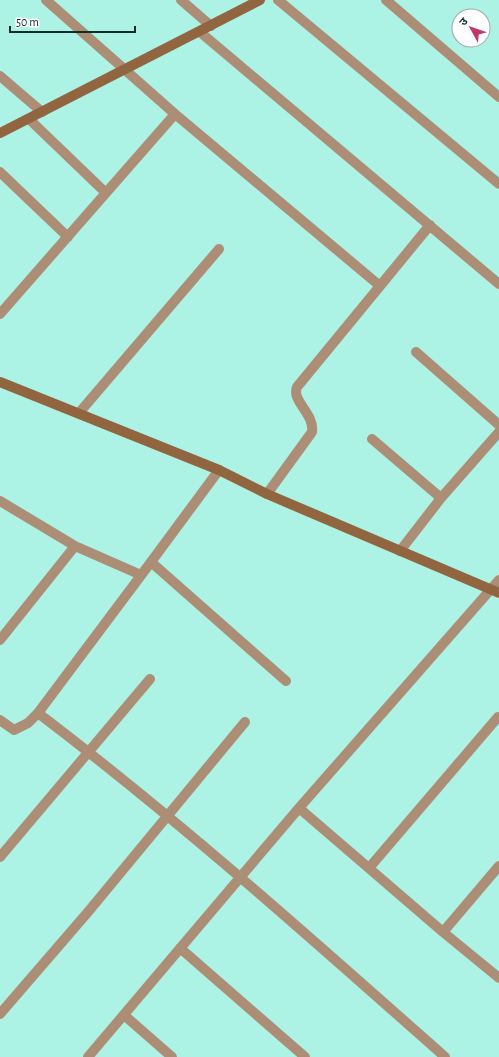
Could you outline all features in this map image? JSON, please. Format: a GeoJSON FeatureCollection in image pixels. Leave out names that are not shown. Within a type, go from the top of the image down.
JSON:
{"type":"FeatureCollection","features":[{"type":"Feature","properties":{"kind":"street"},"geometry":{"type":"LineString","coordinates":[[46,0],[175,114],[380,286]]}},
{"type":"Feature","properties":{"kind":"street"},"geometry":{"type":"LineString","coordinates":[[181,0],[211,26]]}},
{"type":"Feature","properties":{"kind":"street"},"geometry":{"type":"LineString","coordinates":[[0,133],[260,0]]}},
{"type":"Feature","properties":{"kind":"street"},"geometry":{"type":"LineString","coordinates":[[278,0],[499,184]]}},
{"type":"Feature","properties":{"kind":"street"},"geometry":{"type":"LineString","coordinates":[[386,0],[499,97]]}},
{"type":"Feature","properties":{"kind":"street"},"geometry":{"type":"LineString","coordinates":[[200,32],[499,284]]}},
{"type":"Feature","properties":{"kind":"street"},"geometry":{"type":"LineString","coordinates":[[0,76],[42,112]]}},
{"type":"Feature","properties":{"kind":"street"},"geometry":{"type":"LineString","coordinates":[[0,314],[175,114]]}},
{"type":"Feature","properties":{"kind":"street"},"geometry":{"type":"LineString","coordinates":[[28,118],[106,193]]}},
{"type":"Feature","properties":{"kind":"street"},"geometry":{"type":"LineString","coordinates":[[0,172],[68,237]]}},
{"type":"Feature","properties":{"kind":"street"},"geometry":{"type":"LineString","coordinates":[[267,494],[312,432],[310,416],[296,396],[297,387],[430,225]]}},
{"type":"Feature","properties":{"kind":"street"},"geometry":{"type":"LineString","coordinates":[[79,414],[219,249]]}},
{"type":"Feature","properties":{"kind":"street"},"geometry":{"type":"LineString","coordinates":[[416,352],[499,425]]}},
{"type":"Feature","properties":{"kind":"street"},"geometry":{"type":"LineString","coordinates":[[0,382],[219,470],[267,494],[495,592]]}},
{"type":"Feature","properties":{"kind":"street"},"geometry":{"type":"LineString","coordinates":[[400,551],[441,498],[499,432]]}},
{"type":"Feature","properties":{"kind":"street"},"geometry":{"type":"LineString","coordinates":[[372,439],[441,498]]}},
{"type":"Feature","properties":{"kind":"street"},"geometry":{"type":"LineString","coordinates":[[0,720],[14,730],[28,723],[38,713],[219,470]]}},
{"type":"Feature","properties":{"kind":"street"},"geometry":{"type":"LineString","coordinates":[[0,501],[75,546],[141,575]]}},
{"type":"Feature","properties":{"kind":"street"},"geometry":{"type":"LineString","coordinates":[[0,640],[75,546]]}},
{"type":"Feature","properties":{"kind":"street"},"geometry":{"type":"LineString","coordinates":[[151,562],[286,681]]}},
{"type":"Feature","properties":{"kind":"street"},"geometry":{"type":"LineString","coordinates":[[88,1057],[299,808],[495,592],[499,580]]}},
{"type":"Feature","properties":{"kind":"street"},"geometry":{"type":"LineString","coordinates":[[0,857],[150,680]]}},
{"type":"Feature","properties":{"kind":"street"},"geometry":{"type":"LineString","coordinates":[[38,713],[90,752],[241,877],[445,1057]]}},
{"type":"Feature","properties":{"kind":"street"},"geometry":{"type":"LineString","coordinates":[[369,868],[498,717]]}},
{"type":"Feature","properties":{"kind":"street"},"geometry":{"type":"LineString","coordinates":[[0,1014],[88,912],[245,722]]}},
{"type":"Feature","properties":{"kind":"street"},"geometry":{"type":"LineString","coordinates":[[299,808],[443,932],[499,978]]}},
{"type":"Feature","properties":{"kind":"street"},"geometry":{"type":"LineString","coordinates":[[443,932],[499,866]]}},
{"type":"Feature","properties":{"kind":"street"},"geometry":{"type":"LineString","coordinates":[[180,948],[305,1057]]}},
{"type":"Feature","properties":{"kind":"street"},"geometry":{"type":"LineString","coordinates":[[124,1015],[172,1057]]}}]}
